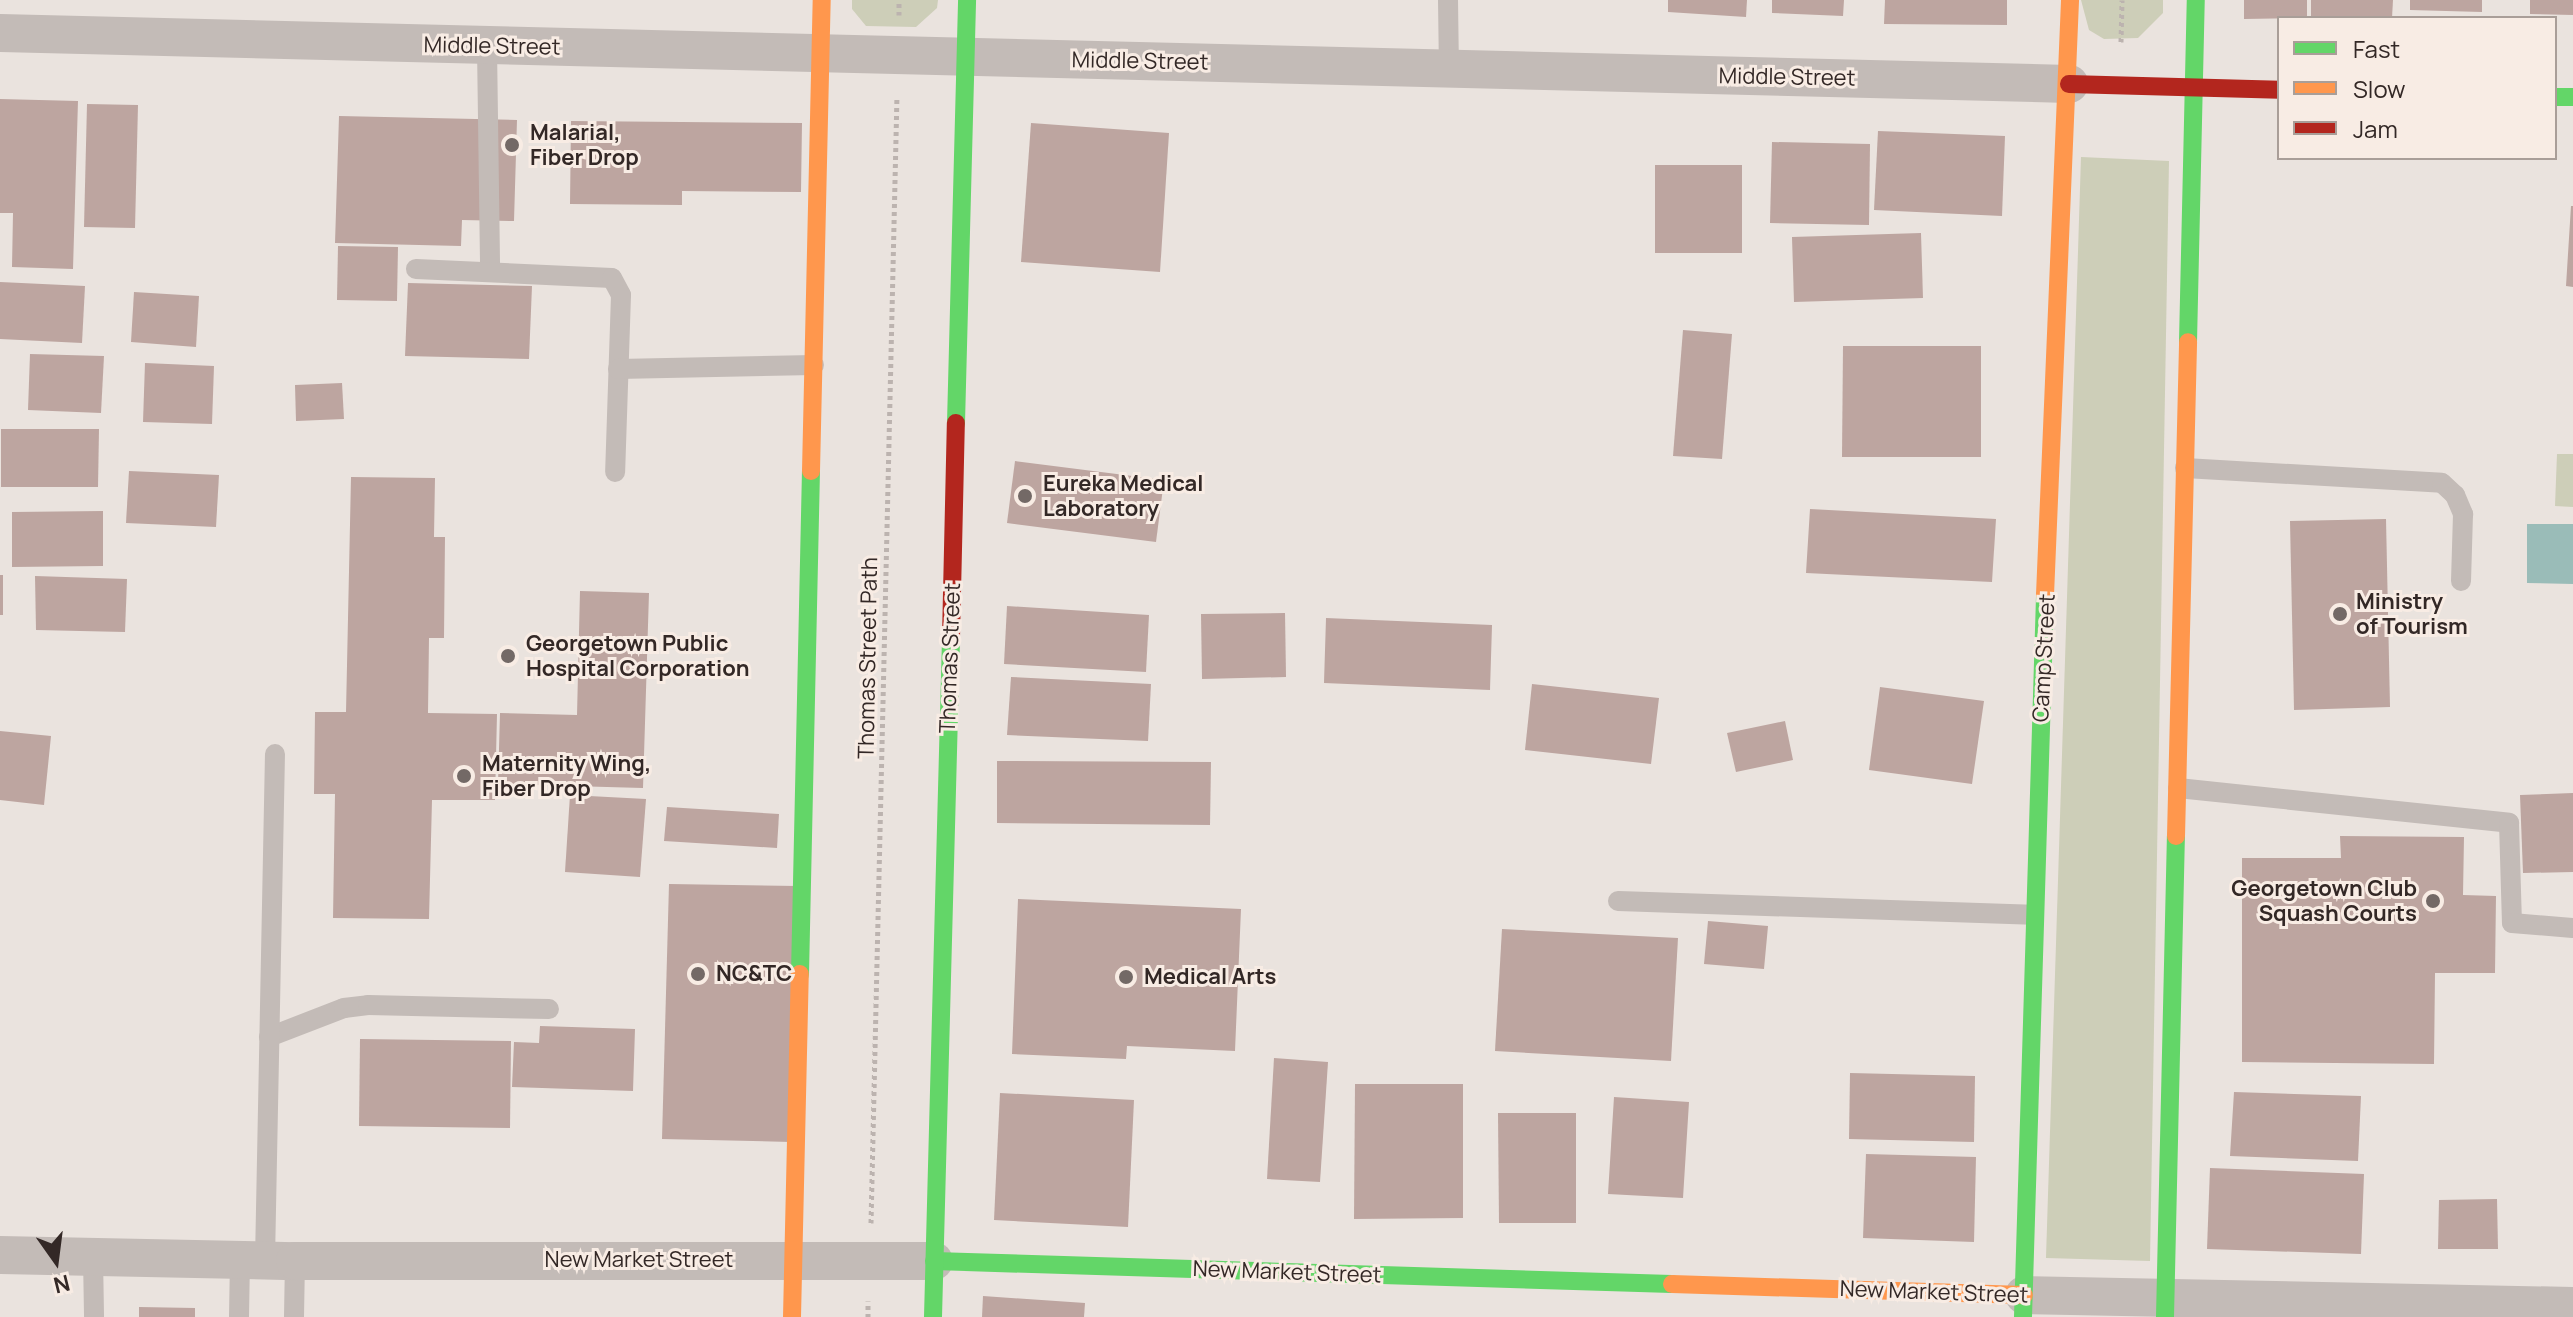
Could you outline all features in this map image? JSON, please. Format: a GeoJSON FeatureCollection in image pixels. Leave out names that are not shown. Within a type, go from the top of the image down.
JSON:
{"type":"FeatureCollection","features":[{"type":"Feature","properties":{"kind":"street"},"geometry":{"type":"LineString","coordinates":[[792,1317],[822,0]]}},
{"type":"Feature","properties":{"kind":"street","name":"Thomas Street"},"geometry":{"type":"LineString","coordinates":[[933,1317],[967,0]]}},
{"type":"Feature","properties":{"kind":"street","name":"Camp Street"},"geometry":{"type":"LineString","coordinates":[[2024,1306],[2032,915],[2069,84],[2070,0]]}},
{"type":"Feature","properties":{"kind":"street"},"geometry":{"type":"LineString","coordinates":[[2165,1308],[2196,0]]}},
{"type":"Feature","properties":{"kind":"street","name":"Middle Street"},"geometry":{"type":"LineString","coordinates":[[0,33],[2277,90]]}},
{"type":"Feature","properties":{"kind":"street","name":"New Market Street"},"geometry":{"type":"LineString","coordinates":[[0,1255],[267,1260],[934,1261],[2024,1306],[2573,1306]]}},
{"type":"Feature","properties":{"kind":"lane"},"geometry":{"type":"LineString","coordinates":[[1448,0],[1449,69]]}},
{"type":"Feature","properties":{"kind":"lane"},"geometry":{"type":"LineString","coordinates":[[487,47],[490,269]]}},
{"type":"Feature","properties":{"kind":"lane"},"geometry":{"type":"LineString","coordinates":[[416,269],[490,269],[612,278],[621,295],[615,472]]}},
{"type":"Feature","properties":{"kind":"lane"},"geometry":{"type":"LineString","coordinates":[[618,369],[814,365]]}},
{"type":"Feature","properties":{"kind":"lane"},"geometry":{"type":"LineString","coordinates":[[2185,468],[2442,483],[2455,495],[2463,514],[2461,581]]}},
{"type":"Feature","properties":{"kind":"lane"},"geometry":{"type":"LineString","coordinates":[[239,1317],[267,1260],[275,754]]}},
{"type":"Feature","properties":{"kind":"lane"},"geometry":{"type":"LineString","coordinates":[[2178,788],[2509,823],[2512,923],[2573,928]]}},
{"type":"Feature","properties":{"kind":"lane"},"geometry":{"type":"LineString","coordinates":[[1618,901],[2032,915]]}},
{"type":"Feature","properties":{"kind":"lane"},"geometry":{"type":"LineString","coordinates":[[269,1037],[344,1008],[368,1005],[549,1009]]}},
{"type":"Feature","properties":{"kind":"lane"},"geometry":{"type":"LineString","coordinates":[[93,1257],[94,1317]]}},
{"type":"Feature","properties":{"kind":"lane"},"geometry":{"type":"LineString","coordinates":[[267,1260],[294,1317]]}},
{"type":"Feature","properties":{"kind":"path","name":"Thomas Street Path"},"geometry":{"type":"LineString","coordinates":[[868,1317],[899,0]]}},
{"type":"Feature","properties":{"kind":"path"},"geometry":{"type":"LineString","coordinates":[[2121,42],[2122,0]]}},
{"type":"Feature","properties":{"kind":"green space"},"geometry":{"type":"Polygon","coordinates":[[[852,0],[938,0],[937,8],[916,27],[866,26],[852,9],[852,0]]]}},
{"type":"Feature","properties":{"kind":"green space"},"geometry":{"type":"Polygon","coordinates":[[[2081,0],[2163,0],[2163,13],[2138,38],[2104,39],[2089,30],[2081,0]]]}},
{"type":"Feature","properties":{"kind":"green space"},"geometry":{"type":"Polygon","coordinates":[[[2081,157],[2169,161],[2150,1261],[2046,1258],[2081,157]]]}},
{"type":"Feature","properties":{"kind":"green space"},"geometry":{"type":"Polygon","coordinates":[[[2557,454],[2573,454],[2573,507],[2555,506],[2557,454]]]}},
{"type":"Feature","properties":{"kind":"water"},"geometry":{"type":"Polygon","coordinates":[[[2527,524],[2573,524],[2573,584],[2527,583],[2527,524]]]}},
{"type":"Feature","properties":{"kind":"building"},"geometry":{"type":"Polygon","coordinates":[[[1668,0],[1747,0],[1746,17],[1668,12],[1668,0]]]}},
{"type":"Feature","properties":{"kind":"building"},"geometry":{"type":"Polygon","coordinates":[[[1772,0],[1844,0],[1843,16],[1772,13],[1772,0]]]}},
{"type":"Feature","properties":{"kind":"building"},"geometry":{"type":"Polygon","coordinates":[[[1885,0],[2007,0],[2007,25],[1884,24],[1885,0]]]}},
{"type":"Feature","properties":{"kind":"building"},"geometry":{"type":"Polygon","coordinates":[[[2244,0],[2307,0],[2307,16],[2244,19],[2244,0]]]}},
{"type":"Feature","properties":{"kind":"building"},"geometry":{"type":"Polygon","coordinates":[[[2311,0],[2393,0],[2392,16],[2311,16],[2311,0]]]}},
{"type":"Feature","properties":{"kind":"building"},"geometry":{"type":"Polygon","coordinates":[[[2410,0],[2482,0],[2482,12],[2410,10],[2410,0]]]}},
{"type":"Feature","properties":{"kind":"building"},"geometry":{"type":"Polygon","coordinates":[[[2530,0],[2573,0],[2573,15],[2530,14],[2530,0]]]}},
{"type":"Feature","properties":{"kind":"building"},"geometry":{"type":"Polygon","coordinates":[[[0,99],[78,101],[73,269],[12,267],[13,213],[0,213],[0,99]]]}},
{"type":"Feature","properties":{"kind":"building"},"geometry":{"type":"Polygon","coordinates":[[[87,104],[138,105],[135,228],[84,227],[87,104]]]}},
{"type":"Feature","properties":{"kind":"building"},"geometry":{"type":"Polygon","coordinates":[[[339,116],[517,120],[514,221],[462,220],[461,246],[335,243],[339,116]]]}},
{"type":"Feature","properties":{"kind":"building"},"geometry":{"type":"Polygon","coordinates":[[[571,121],[802,123],[801,192],[682,191],[682,205],[570,204],[571,121]]]}},
{"type":"Feature","properties":{"kind":"building"},"geometry":{"type":"Polygon","coordinates":[[[1031,123],[1169,133],[1160,272],[1021,262],[1031,123]]]}},
{"type":"Feature","properties":{"kind":"building"},"geometry":{"type":"Polygon","coordinates":[[[1878,131],[2005,136],[2002,216],[1874,210],[1878,131]]]}},
{"type":"Feature","properties":{"kind":"building"},"geometry":{"type":"Polygon","coordinates":[[[1772,142],[1870,144],[1869,225],[1770,223],[1772,142]]]}},
{"type":"Feature","properties":{"kind":"building"},"geometry":{"type":"Polygon","coordinates":[[[1655,165],[1742,165],[1742,253],[1655,253],[1655,165]]]}},
{"type":"Feature","properties":{"kind":"building"},"geometry":{"type":"Polygon","coordinates":[[[2573,206],[2573,287],[2566,286],[2573,206]]]}},
{"type":"Feature","properties":{"kind":"building"},"geometry":{"type":"Polygon","coordinates":[[[1921,233],[1923,298],[1794,302],[1792,237],[1921,233]]]}},
{"type":"Feature","properties":{"kind":"building"},"geometry":{"type":"Polygon","coordinates":[[[338,246],[398,247],[397,301],[337,300],[338,246]]]}},
{"type":"Feature","properties":{"kind":"building"},"geometry":{"type":"Polygon","coordinates":[[[0,282],[85,286],[82,343],[0,339],[0,282]]]}},
{"type":"Feature","properties":{"kind":"building"},"geometry":{"type":"Polygon","coordinates":[[[408,283],[532,286],[529,359],[405,356],[408,283]]]}},
{"type":"Feature","properties":{"kind":"building"},"geometry":{"type":"Polygon","coordinates":[[[134,292],[199,296],[196,347],[131,342],[134,292]]]}},
{"type":"Feature","properties":{"kind":"building"},"geometry":{"type":"Polygon","coordinates":[[[1683,330],[1732,334],[1722,459],[1673,456],[1683,330]]]}},
{"type":"Feature","properties":{"kind":"building"},"geometry":{"type":"Polygon","coordinates":[[[1843,346],[1981,346],[1981,457],[1842,457],[1843,346]]]}},
{"type":"Feature","properties":{"kind":"building"},"geometry":{"type":"Polygon","coordinates":[[[30,354],[104,356],[101,413],[28,410],[30,354]]]}},
{"type":"Feature","properties":{"kind":"building"},"geometry":{"type":"Polygon","coordinates":[[[145,363],[214,366],[212,424],[143,422],[145,363]]]}},
{"type":"Feature","properties":{"kind":"building"},"geometry":{"type":"Polygon","coordinates":[[[342,383],[344,419],[296,421],[295,385],[342,383]]]}},
{"type":"Feature","properties":{"kind":"building"},"geometry":{"type":"Polygon","coordinates":[[[1,429],[99,429],[98,487],[1,487],[1,429]]]}},
{"type":"Feature","properties":{"kind":"building"},"geometry":{"type":"Polygon","coordinates":[[[1015,461],[1164,480],[1156,542],[1007,523],[1015,461]]]}},
{"type":"Feature","properties":{"kind":"building"},"geometry":{"type":"Polygon","coordinates":[[[129,471],[219,475],[216,527],[126,523],[129,471]]]}},
{"type":"Feature","properties":{"kind":"building"},"geometry":{"type":"Polygon","coordinates":[[[351,477],[435,478],[434,537],[445,537],[444,638],[429,638],[428,713],[497,714],[495,800],[432,800],[429,919],[333,918],[335,794],[314,794],[315,712],[346,712],[351,477]]]}},
{"type":"Feature","properties":{"kind":"building"},"geometry":{"type":"Polygon","coordinates":[[[1810,509],[1996,519],[1992,582],[1806,573],[1810,509]]]}},
{"type":"Feature","properties":{"kind":"building"},"geometry":{"type":"Polygon","coordinates":[[[103,511],[103,566],[12,567],[12,512],[103,511]]]}},
{"type":"Feature","properties":{"kind":"building","name":"Ministry of Tourism"},"geometry":{"type":"Polygon","coordinates":[[[2386,519],[2390,707],[2294,710],[2290,521],[2386,519]]]}},
{"type":"Feature","properties":{"kind":"building"},"geometry":{"type":"Polygon","coordinates":[[[0,575],[3,575],[3,615],[0,615],[0,575]]]}},
{"type":"Feature","properties":{"kind":"building"},"geometry":{"type":"Polygon","coordinates":[[[35,576],[127,579],[125,632],[36,630],[35,576]]]}},
{"type":"Feature","properties":{"kind":"building"},"geometry":{"type":"Polygon","coordinates":[[[580,591],[649,593],[643,788],[498,784],[500,713],[577,715],[580,591]]]}},
{"type":"Feature","properties":{"kind":"building"},"geometry":{"type":"Polygon","coordinates":[[[1007,606],[1149,615],[1146,672],[1004,664],[1007,606]]]}},
{"type":"Feature","properties":{"kind":"building"},"geometry":{"type":"Polygon","coordinates":[[[1285,613],[1286,677],[1202,679],[1201,614],[1285,613]]]}},
{"type":"Feature","properties":{"kind":"building"},"geometry":{"type":"Polygon","coordinates":[[[1326,618],[1492,625],[1490,690],[1324,683],[1326,618]]]}},
{"type":"Feature","properties":{"kind":"building"},"geometry":{"type":"Polygon","coordinates":[[[1011,677],[1151,684],[1148,741],[1007,735],[1011,677]]]}},
{"type":"Feature","properties":{"kind":"building"},"geometry":{"type":"Polygon","coordinates":[[[1532,684],[1659,698],[1651,764],[1525,750],[1532,684]]]}},
{"type":"Feature","properties":{"kind":"building"},"geometry":{"type":"Polygon","coordinates":[[[1880,687],[1984,701],[1972,784],[1869,770],[1880,687]]]}},
{"type":"Feature","properties":{"kind":"building"},"geometry":{"type":"Polygon","coordinates":[[[1785,721],[1793,760],[1736,772],[1727,733],[1785,721]]]}},
{"type":"Feature","properties":{"kind":"building"},"geometry":{"type":"Polygon","coordinates":[[[0,731],[51,736],[44,805],[0,800],[0,731]]]}},
{"type":"Feature","properties":{"kind":"building"},"geometry":{"type":"Polygon","coordinates":[[[997,761],[1211,762],[1210,825],[997,823],[997,761]]]}},
{"type":"Feature","properties":{"kind":"building"},"geometry":{"type":"Polygon","coordinates":[[[2573,793],[2573,872],[2523,873],[2520,795],[2573,793]]]}},
{"type":"Feature","properties":{"kind":"building"},"geometry":{"type":"Polygon","coordinates":[[[570,795],[646,799],[640,877],[565,872],[570,795]]]}},
{"type":"Feature","properties":{"kind":"building"},"geometry":{"type":"Polygon","coordinates":[[[667,807],[779,814],[777,848],[664,841],[667,807]]]}},
{"type":"Feature","properties":{"kind":"building"},"geometry":{"type":"Polygon","coordinates":[[[2340,836],[2464,837],[2463,895],[2496,896],[2495,973],[2435,973],[2434,1064],[2242,1062],[2242,858],[2341,858],[2340,836]]]}},
{"type":"Feature","properties":{"kind":"building"},"geometry":{"type":"Polygon","coordinates":[[[669,884],[797,886],[791,1142],[662,1139],[669,884]]]}},
{"type":"Feature","properties":{"kind":"building","name":"Medical Arts"},"geometry":{"type":"Polygon","coordinates":[[[1018,899],[1241,909],[1235,1051],[1127,1046],[1126,1059],[1012,1054],[1018,899]]]}},
{"type":"Feature","properties":{"kind":"building"},"geometry":{"type":"Polygon","coordinates":[[[1708,921],[1768,926],[1764,969],[1704,964],[1708,921]]]}},
{"type":"Feature","properties":{"kind":"building"},"geometry":{"type":"Polygon","coordinates":[[[1502,929],[1678,938],[1671,1061],[1495,1051],[1502,929]]]}},
{"type":"Feature","properties":{"kind":"building"},"geometry":{"type":"Polygon","coordinates":[[[540,1026],[635,1029],[633,1091],[512,1087],[514,1042],[539,1043],[540,1026]]]}},
{"type":"Feature","properties":{"kind":"building"},"geometry":{"type":"Polygon","coordinates":[[[360,1039],[511,1041],[510,1128],[359,1126],[360,1039]]]}},
{"type":"Feature","properties":{"kind":"building"},"geometry":{"type":"Polygon","coordinates":[[[1274,1058],[1328,1062],[1320,1182],[1267,1179],[1274,1058]]]}},
{"type":"Feature","properties":{"kind":"building"},"geometry":{"type":"Polygon","coordinates":[[[1850,1073],[1975,1076],[1974,1142],[1849,1139],[1850,1073]]]}},
{"type":"Feature","properties":{"kind":"building"},"geometry":{"type":"Polygon","coordinates":[[[1355,1084],[1463,1084],[1463,1218],[1354,1219],[1355,1084]]]}},
{"type":"Feature","properties":{"kind":"building"},"geometry":{"type":"Polygon","coordinates":[[[2234,1092],[2361,1096],[2358,1161],[2230,1156],[2234,1092]]]}},
{"type":"Feature","properties":{"kind":"building"},"geometry":{"type":"Polygon","coordinates":[[[1000,1093],[1134,1100],[1128,1227],[994,1220],[1000,1093]]]}},
{"type":"Feature","properties":{"kind":"building"},"geometry":{"type":"Polygon","coordinates":[[[1614,1097],[1689,1102],[1683,1198],[1608,1194],[1614,1097]]]}},
{"type":"Feature","properties":{"kind":"building"},"geometry":{"type":"Polygon","coordinates":[[[1498,1113],[1576,1113],[1576,1223],[1499,1223],[1498,1113]]]}},
{"type":"Feature","properties":{"kind":"building"},"geometry":{"type":"Polygon","coordinates":[[[1866,1154],[1976,1157],[1974,1242],[1863,1238],[1866,1154]]]}},
{"type":"Feature","properties":{"kind":"building"},"geometry":{"type":"Polygon","coordinates":[[[2210,1168],[2364,1174],[2361,1254],[2207,1249],[2210,1168]]]}},
{"type":"Feature","properties":{"kind":"building"},"geometry":{"type":"Polygon","coordinates":[[[2497,1199],[2498,1249],[2438,1249],[2439,1200],[2497,1199]]]}},
{"type":"Feature","properties":{"kind":"building"},"geometry":{"type":"Polygon","coordinates":[[[983,1296],[1085,1303],[1084,1317],[982,1317],[983,1296]]]}},
{"type":"Feature","properties":{"kind":"building"},"geometry":{"type":"Polygon","coordinates":[[[139,1307],[195,1308],[195,1317],[139,1317],[139,1307]]]}},
{"type":"Feature","properties":{"kind":"traffic: fast"},"geometry":{"type":"LineString","coordinates":[[956,423],[967,0]]}},
{"type":"Feature","properties":{"kind":"traffic: fast"},"geometry":{"type":"LineString","coordinates":[[2188,342],[2196,0]]}},
{"type":"Feature","properties":{"kind":"traffic: fast"},"geometry":{"type":"LineString","coordinates":[[2557,97],[2573,97]]}},
{"type":"Feature","properties":{"kind":"traffic: fast"},"geometry":{"type":"LineString","coordinates":[[800,974],[811,471]]}},
{"type":"Feature","properties":{"kind":"traffic: fast"},"geometry":{"type":"LineString","coordinates":[[2023,1317],[2045,595]]}},
{"type":"Feature","properties":{"kind":"traffic: fast"},"geometry":{"type":"LineString","coordinates":[[933,1317],[951,637]]}},
{"type":"Feature","properties":{"kind":"traffic: fast"},"geometry":{"type":"LineString","coordinates":[[2165,1317],[2176,836]]}},
{"type":"Feature","properties":{"kind":"traffic: fast"},"geometry":{"type":"LineString","coordinates":[[934,1261],[1672,1284]]}},
{"type":"Feature","properties":{"kind":"traffic: slow"},"geometry":{"type":"LineString","coordinates":[[811,471],[822,0]]}},
{"type":"Feature","properties":{"kind":"traffic: slow"},"geometry":{"type":"LineString","coordinates":[[2045,595],[2070,0]]}},
{"type":"Feature","properties":{"kind":"traffic: slow"},"geometry":{"type":"LineString","coordinates":[[2176,836],[2188,342]]}},
{"type":"Feature","properties":{"kind":"traffic: slow"},"geometry":{"type":"LineString","coordinates":[[792,1317],[800,974]]}},
{"type":"Feature","properties":{"kind":"traffic: slow"},"geometry":{"type":"LineString","coordinates":[[1672,1284],[2024,1295]]}},
{"type":"Feature","properties":{"kind":"traffic: jam"},"geometry":{"type":"LineString","coordinates":[[2069,84],[2277,90]]}},
{"type":"Feature","properties":{"kind":"traffic: jam"},"geometry":{"type":"LineString","coordinates":[[951,637],[956,423]]}},
{"type":"Feature","properties":{"kind":"place","name":"Malarial, Fiber Drop"},"geometry":{"type":"Point","coordinates":[512,145]}},
{"type":"Feature","properties":{"kind":"place","name":"Eureka Medical Laboratory"},"geometry":{"type":"Point","coordinates":[1025,496]}},
{"type":"Feature","properties":{"kind":"place","name":"Ministry of Tourism"},"geometry":{"type":"Point","coordinates":[2340,614]}},
{"type":"Feature","properties":{"kind":"place","name":"Georgetown Public Hospital Corporation"},"geometry":{"type":"Point","coordinates":[508,656]}},
{"type":"Feature","properties":{"kind":"place","name":"Maternity Wing, Fiber Drop"},"geometry":{"type":"Point","coordinates":[464,776]}},
{"type":"Feature","properties":{"kind":"place","name":"Georgetown Club Squash Courts"},"geometry":{"type":"Point","coordinates":[2433,901]}},
{"type":"Feature","properties":{"kind":"place","name":"NC&TC"},"geometry":{"type":"Point","coordinates":[698,974]}},
{"type":"Feature","properties":{"kind":"place","name":"Medical Arts"},"geometry":{"type":"Point","coordinates":[1126,977]}}]}
